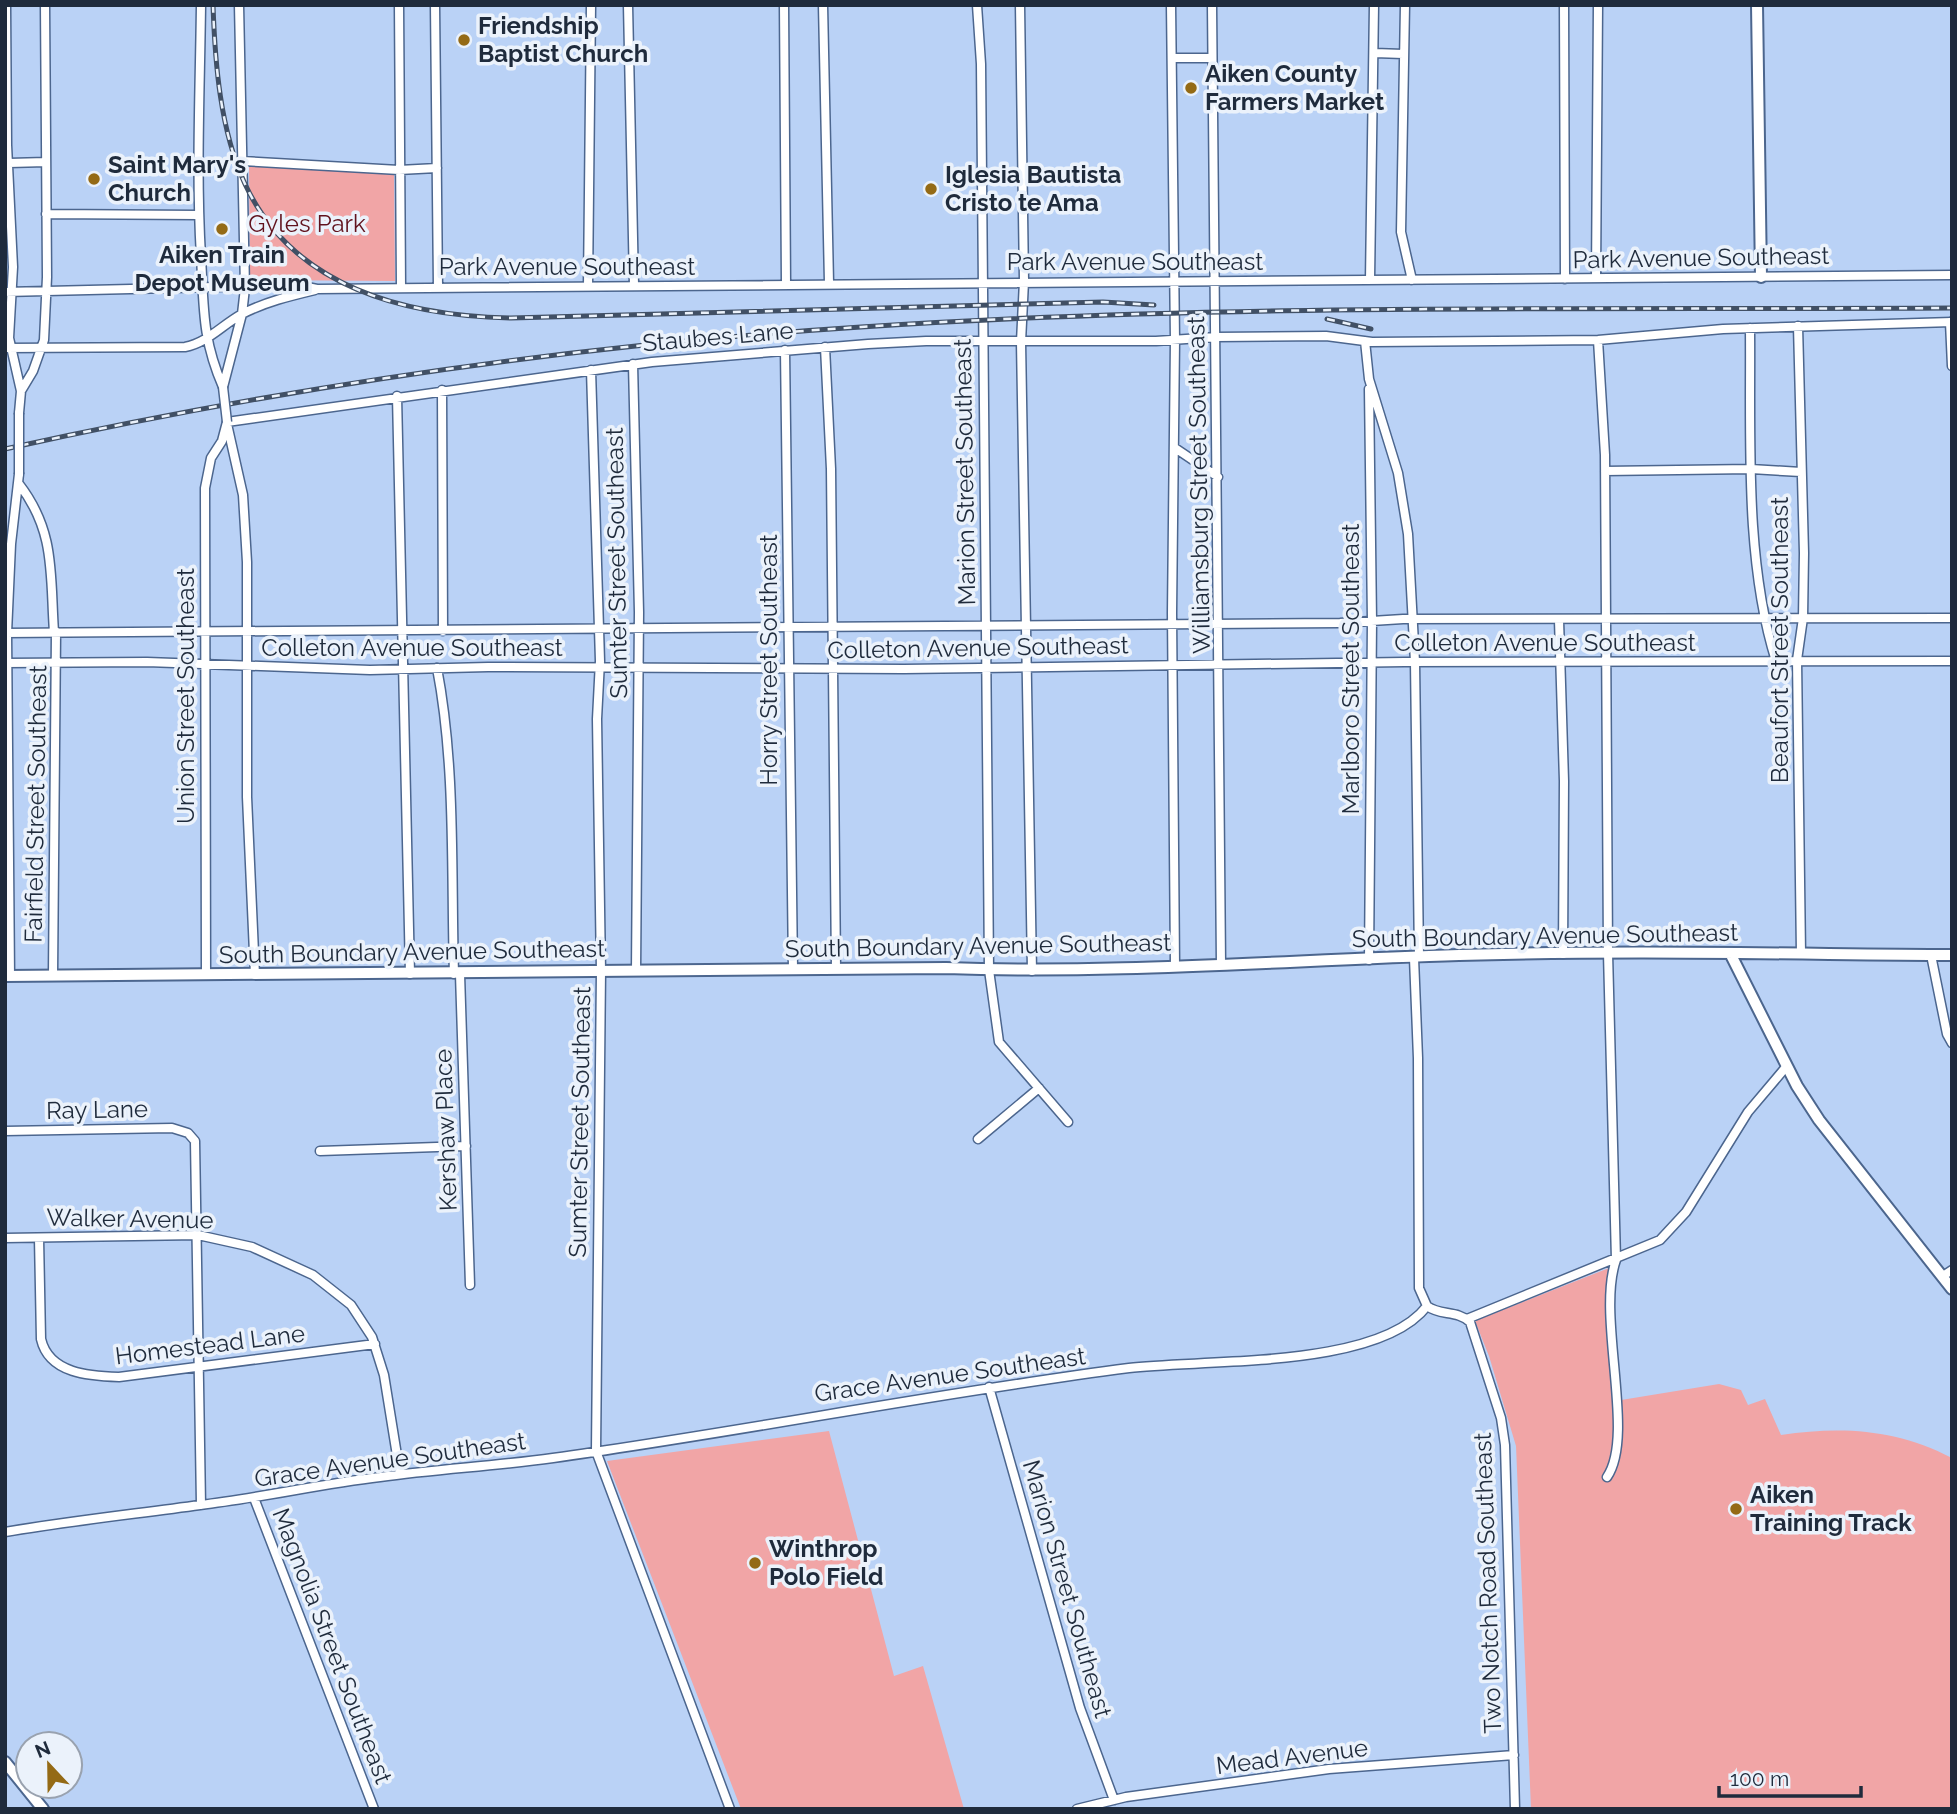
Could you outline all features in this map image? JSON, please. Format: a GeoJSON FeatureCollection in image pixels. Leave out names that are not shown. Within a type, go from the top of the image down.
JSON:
{"type":"FeatureCollection","features":[{"type":"Feature","properties":{"kind":"street","name":"Fairfield Street Southeast"},"geometry":{"type":"LineString","coordinates":[[6,5],[8,348],[21,391],[19,484],[11,544],[6,633],[8,976]]}},
{"type":"Feature","properties":{"kind":"street","name":"Fairfield Street Southeast"},"geometry":{"type":"LineString","coordinates":[[21,391],[33,371],[42,347],[46,292],[45,5]]}},
{"type":"Feature","properties":{"kind":"street","name":"Union Street Southeast"},"geometry":{"type":"LineString","coordinates":[[201,5],[199,215],[202,289],[205,339],[223,387],[227,422],[243,495],[249,667],[247,797],[255,975]]}},
{"type":"Feature","properties":{"kind":"street","name":"Union Street Southeast"},"geometry":{"type":"LineString","coordinates":[[223,387],[242,314],[245,288],[239,5]]}},
{"type":"Feature","properties":{"kind":"street"},"geometry":{"type":"LineString","coordinates":[[399,5],[401,287]]}},
{"type":"Feature","properties":{"kind":"street"},"geometry":{"type":"LineString","coordinates":[[435,5],[438,287]]}},
{"type":"Feature","properties":{"kind":"street"},"geometry":{"type":"LineString","coordinates":[[588,286],[591,5]]}},
{"type":"Feature","properties":{"kind":"street"},"geometry":{"type":"LineString","coordinates":[[628,5],[634,285]]}},
{"type":"Feature","properties":{"kind":"street"},"geometry":{"type":"LineString","coordinates":[[784,5],[786,284]]}},
{"type":"Feature","properties":{"kind":"street"},"geometry":{"type":"LineString","coordinates":[[824,5],[829,284]]}},
{"type":"Feature","properties":{"kind":"street","name":"Marion Street Southeast"},"geometry":{"type":"LineString","coordinates":[[977,5],[988,668],[989,970],[999,1042],[1068,1122]]}},
{"type":"Feature","properties":{"kind":"street"},"geometry":{"type":"LineString","coordinates":[[1020,5],[1024,281],[1021,342],[1032,971]]}},
{"type":"Feature","properties":{"kind":"street","name":"Williamsburg Street Southeast"},"geometry":{"type":"LineString","coordinates":[[1171,5],[1175,340],[1175,966]]}},
{"type":"Feature","properties":{"kind":"street","name":"Williamsburg Street Southeast"},"geometry":{"type":"LineString","coordinates":[[1212,5],[1222,964]]}},
{"type":"Feature","properties":{"kind":"street"},"geometry":{"type":"LineString","coordinates":[[1370,280],[1376,53],[1374,5]]}},
{"type":"Feature","properties":{"kind":"street"},"geometry":{"type":"LineString","coordinates":[[1405,5],[1401,232],[1412,280]]}},
{"type":"Feature","properties":{"kind":"street"},"geometry":{"type":"LineString","coordinates":[[1564,5],[1565,279]]}},
{"type":"Feature","properties":{"kind":"street"},"geometry":{"type":"LineString","coordinates":[[1596,278],[1598,5]]}},
{"type":"Feature","properties":{"kind":"street"},"geometry":{"type":"LineString","coordinates":[[1757,5],[1761,277]]}},
{"type":"Feature","properties":{"kind":"street"},"geometry":{"type":"LineString","coordinates":[[1376,53],[1403,54]]}},
{"type":"Feature","properties":{"kind":"street"},"geometry":{"type":"LineString","coordinates":[[1172,58],[1212,58]]}},
{"type":"Feature","properties":{"kind":"street"},"geometry":{"type":"LineString","coordinates":[[243,160],[399,170],[437,168]]}},
{"type":"Feature","properties":{"kind":"street"},"geometry":{"type":"LineString","coordinates":[[9,163],[46,162]]}},
{"type":"Feature","properties":{"kind":"street"},"geometry":{"type":"LineString","coordinates":[[981,176],[1022,176]]}},
{"type":"Feature","properties":{"kind":"street"},"geometry":{"type":"LineString","coordinates":[[46,214],[199,215]]}},
{"type":"Feature","properties":{"kind":"street","name":"Park Avenue Southeast"},"geometry":{"type":"LineString","coordinates":[[8,348],[185,347],[205,339],[242,314],[277,299],[317,289],[1952,275]]}},
{"type":"Feature","properties":{"kind":"street","name":"Park Avenue Southeast"},"geometry":{"type":"LineString","coordinates":[[9,292],[297,285],[317,289]]}},
{"type":"Feature","properties":{"kind":"street"},"geometry":{"type":"LineString","coordinates":[[1216,337],[1326,336],[1365,341],[1598,340],[1750,328],[1951,322],[1952,366]]}},
{"type":"Feature","properties":{"kind":"street","name":"Beaufort Street Southeast"},"geometry":{"type":"LineString","coordinates":[[1798,326],[1803,618],[1797,660],[1801,954]]}},
{"type":"Feature","properties":{"kind":"street","name":"Beaufort Street Southeast"},"geometry":{"type":"LineString","coordinates":[[1750,328],[1751,469],[1763,618],[1776,661]]}},
{"type":"Feature","properties":{"kind":"street","name":"Staubes Lane"},"geometry":{"type":"LineString","coordinates":[[227,422],[591,370],[785,350],[926,341],[1175,340],[1216,337]]}},
{"type":"Feature","properties":{"kind":"street"},"geometry":{"type":"LineString","coordinates":[[1598,340],[1605,471],[1608,620],[1608,953],[1616,1260],[1611,1272],[1612,1335],[1619,1443],[1614,1467],[1607,1477]]}},
{"type":"Feature","properties":{"kind":"street","name":"Marlboro Street Southeast"},"geometry":{"type":"LineString","coordinates":[[1365,341],[1369,379],[1372,621],[1369,960]]}},
{"type":"Feature","properties":{"kind":"street"},"geometry":{"type":"LineString","coordinates":[[825,347],[831,469],[836,969]]}},
{"type":"Feature","properties":{"kind":"street","name":"Horry Street Southeast"},"geometry":{"type":"LineString","coordinates":[[785,350],[793,969]]}},
{"type":"Feature","properties":{"kind":"street","name":"Sumter Street Southeast"},"geometry":{"type":"LineString","coordinates":[[633,365],[639,630],[636,971]]}},
{"type":"Feature","properties":{"kind":"street","name":"Sumter Street Southeast"},"geometry":{"type":"LineString","coordinates":[[591,370],[600,669],[597,719],[601,971],[596,1451],[730,1809]]}},
{"type":"Feature","properties":{"kind":"street","name":"Marlboro Street Southeast"},"geometry":{"type":"LineString","coordinates":[[1369,379],[1398,473],[1408,534],[1414,620],[1419,1288],[1427,1306]]}},
{"type":"Feature","properties":{"kind":"street"},"geometry":{"type":"LineString","coordinates":[[442,390],[443,631]]}},
{"type":"Feature","properties":{"kind":"street"},"geometry":{"type":"LineString","coordinates":[[397,396],[410,974]]}},
{"type":"Feature","properties":{"kind":"street","name":"Union Street Southeast"},"geometry":{"type":"LineString","coordinates":[[205,975],[205,488],[211,458],[222,441],[227,422]]}},
{"type":"Feature","properties":{"kind":"street"},"geometry":{"type":"LineString","coordinates":[[1175,448],[1218,477]]}},
{"type":"Feature","properties":{"kind":"street"},"geometry":{"type":"LineString","coordinates":[[1605,471],[1751,469],[1801,472]]}},
{"type":"Feature","properties":{"kind":"street","name":"Fairfield Street Southeast"},"geometry":{"type":"LineString","coordinates":[[19,484],[32,501],[48,542],[55,632],[57,664],[53,976]]}},
{"type":"Feature","properties":{"kind":"street","name":"Colleton Avenue Southeast"},"geometry":{"type":"LineString","coordinates":[[6,633],[639,630],[1414,620],[1952,618]]}},
{"type":"Feature","properties":{"kind":"street"},"geometry":{"type":"LineString","coordinates":[[1559,620],[1564,781],[1563,954]]}},
{"type":"Feature","properties":{"kind":"street","name":"Colleton Avenue Southeast"},"geometry":{"type":"LineString","coordinates":[[7,663],[638,670],[1952,660]]}},
{"type":"Feature","properties":{"kind":"street","name":"Kershaw Place"},"geometry":{"type":"LineString","coordinates":[[437,668],[442,696],[447,774],[467,1146],[470,1285]]}},
{"type":"Feature","properties":{"kind":"street","name":"South Boundary Avenue Southeast"},"geometry":{"type":"LineString","coordinates":[[8,976],[793,969],[1032,971],[1608,953],[1952,955]]}},
{"type":"Feature","properties":{"kind":"street"},"geometry":{"type":"LineString","coordinates":[[1730,953],[1786,1067],[1819,1120],[1947,1273],[1952,1289]]}},
{"type":"Feature","properties":{"kind":"street"},"geometry":{"type":"LineString","coordinates":[[1931,955],[1947,1034],[1952,1043]]}},
{"type":"Feature","properties":{"kind":"street"},"geometry":{"type":"LineString","coordinates":[[1427,1306],[1467,1319],[1660,1240],[1673,1229],[1705,1184],[1748,1112],[1786,1067]]}},
{"type":"Feature","properties":{"kind":"street"},"geometry":{"type":"LineString","coordinates":[[978,1139],[1038,1088]]}},
{"type":"Feature","properties":{"kind":"street","name":"Ray Lane"},"geometry":{"type":"LineString","coordinates":[[5,1132],[172,1128],[188,1133],[196,1145],[198,1235]]}},
{"type":"Feature","properties":{"kind":"street"},"geometry":{"type":"LineString","coordinates":[[320,1151],[467,1146]]}},
{"type":"Feature","properties":{"kind":"street"},"geometry":{"type":"LineString","coordinates":[[198,1235],[201,1505]]}},
{"type":"Feature","properties":{"kind":"street","name":"Walker Avenue"},"geometry":{"type":"LineString","coordinates":[[5,1238],[198,1235],[252,1247],[313,1275],[351,1305],[363,1319],[375,1345],[384,1375],[400,1474]]}},
{"type":"Feature","properties":{"kind":"street","name":"Homestead Lane"},"geometry":{"type":"LineString","coordinates":[[39,1238],[41,1339],[49,1358],[67,1369],[91,1376],[120,1377],[375,1345]]}},
{"type":"Feature","properties":{"kind":"street","name":"Grace Avenue Southeast"},"geometry":{"type":"LineString","coordinates":[[5,1532],[254,1498],[400,1474],[596,1451],[989,1387],[1133,1368],[1333,1352],[1395,1332],[1417,1320],[1427,1306]]}},
{"type":"Feature","properties":{"kind":"street","name":"Two Notch Road Southeast"},"geometry":{"type":"LineString","coordinates":[[1467,1319],[1501,1418],[1505,1445],[1515,1809]]}},
{"type":"Feature","properties":{"kind":"street","name":"Marion Street Southeast"},"geometry":{"type":"LineString","coordinates":[[989,1387],[1080,1707],[1114,1800]]}},
{"type":"Feature","properties":{"kind":"street","name":"Magnolia Street Southeast"},"geometry":{"type":"LineString","coordinates":[[254,1498],[374,1809]]}},
{"type":"Feature","properties":{"kind":"street","name":"Mead Avenue"},"geometry":{"type":"LineString","coordinates":[[1077,1809],[1114,1800],[1329,1769],[1514,1755]]}},
{"type":"Feature","properties":{"kind":"street"},"geometry":{"type":"LineString","coordinates":[[5,1762],[39,1808]]}},
{"type":"Feature","properties":{"kind":"green space","name":"Gyles Park"},"geometry":{"type":"Polygon","coordinates":[[[249,166],[394,173],[395,281],[250,280],[249,166]]]}},
{"type":"Feature","properties":{"kind":"green space","name":"Aiken Training Track"},"geometry":{"type":"Polygon","coordinates":[[[1609,1268],[1615,1401],[1719,1384],[1741,1390],[1748,1405],[1765,1399],[1781,1435],[1826,1431],[1868,1432],[1910,1441],[1952,1458],[1952,1809],[1531,1809],[1516,1446],[1489,1356],[1475,1321],[1609,1268]]]}},
{"type":"Feature","properties":{"kind":"green space","name":"Winthrop Polo Field"},"geometry":{"type":"Polygon","coordinates":[[[829,1431],[894,1676],[923,1666],[964,1809],[741,1809],[607,1461],[829,1431]]]}},
{"type":"Feature","properties":{"kind":"railway"},"geometry":{"type":"LineString","coordinates":[[213,5],[217,73],[224,119],[245,184],[266,220],[292,249],[323,272],[357,289],[393,302],[432,311],[511,318],[1103,302],[1154,305]]}},
{"type":"Feature","properties":{"kind":"railway"},"geometry":{"type":"LineString","coordinates":[[5,449],[217,406],[431,372],[646,345],[861,327],[997,319],[1270,311],[1952,308]]}},
{"type":"Feature","properties":{"kind":"railway"},"geometry":{"type":"LineString","coordinates":[[1327,319],[1371,329]]}},
{"type":"Feature","properties":{"kind":"place","name":"Friendship Baptist Church"},"geometry":{"type":"Point","coordinates":[464,40]}},
{"type":"Feature","properties":{"kind":"place","name":"Aiken County Farmers Market"},"geometry":{"type":"Point","coordinates":[1191,88]}},
{"type":"Feature","properties":{"kind":"place","name":"Saint Mary's Church"},"geometry":{"type":"Point","coordinates":[94,179]}},
{"type":"Feature","properties":{"kind":"place","name":"Iglesia Bautista Cristo te Ama"},"geometry":{"type":"Point","coordinates":[931,189]}},
{"type":"Feature","properties":{"kind":"place","name":"Aiken Train Depot Museum"},"geometry":{"type":"Point","coordinates":[222,229]}},
{"type":"Feature","properties":{"kind":"place","name":"Aiken Training Track"},"geometry":{"type":"Point","coordinates":[1736,1509]}},
{"type":"Feature","properties":{"kind":"place","name":"Winthrop Polo Field"},"geometry":{"type":"Point","coordinates":[755,1563]}}]}
